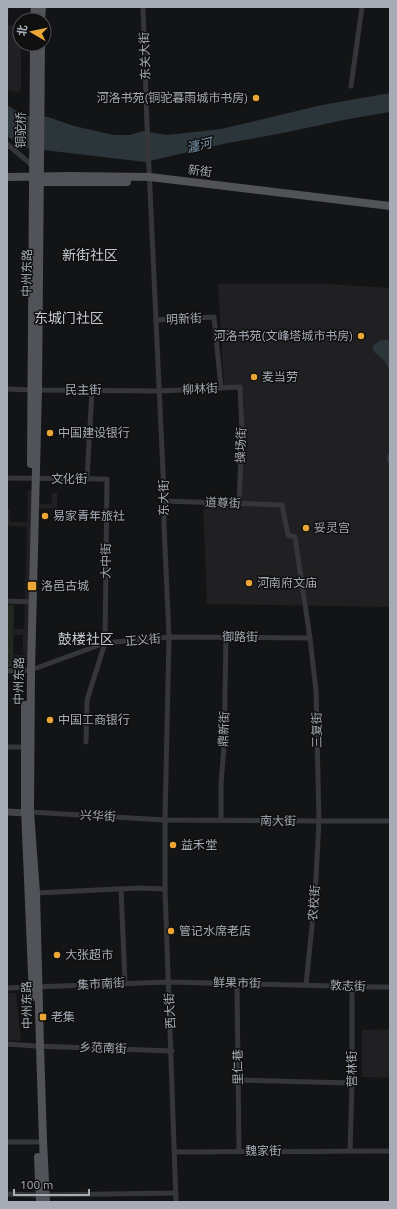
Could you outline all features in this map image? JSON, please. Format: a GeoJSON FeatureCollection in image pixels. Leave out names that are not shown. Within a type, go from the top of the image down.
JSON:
{"type":"FeatureCollection","features":[{"type":"Feature","properties":{"kind":"main road"},"geometry":{"type":"LineString","coordinates":[[34,52],[36,102]]}},
{"type":"Feature","properties":{"kind":"main road"},"geometry":{"type":"LineString","coordinates":[[36,102],[40,52]]}},
{"type":"Feature","properties":{"kind":"main road","name":"铜驼桥"},"geometry":{"type":"LineString","coordinates":[[35,162],[36,102]]}},
{"type":"Feature","properties":{"kind":"main road","name":"中州东路"},"geometry":{"type":"LineString","coordinates":[[35,162],[37,179],[27,811],[36,893],[38,1142],[43,1198]]}},
{"type":"Feature","properties":{"kind":"main road","name":"新街"},"geometry":{"type":"LineString","coordinates":[[7,177],[37,179],[150,179],[390,206]]}},
{"type":"Feature","properties":{"kind":"main road","name":"新街"},"geometry":{"type":"LineString","coordinates":[[7,182],[37,179]]}},
{"type":"Feature","properties":{"kind":"main road"},"geometry":{"type":"LineString","coordinates":[[150,179],[390,210]]}},
{"type":"Feature","properties":{"kind":"main road","name":"中州东路"},"geometry":{"type":"LineString","coordinates":[[29,671],[24,747],[36,988]]}},
{"type":"Feature","properties":{"kind":"main road","name":"中州东路"},"geometry":{"type":"LineString","coordinates":[[37,1046],[43,1141],[43,1198]]}},
{"type":"Feature","properties":{"kind":"street","name":"东关大街"},"geometry":{"type":"LineString","coordinates":[[143,7],[150,179]]}},
{"type":"Feature","properties":{"kind":"street"},"geometry":{"type":"LineString","coordinates":[[351,86],[362,7]]}},
{"type":"Feature","properties":{"kind":"street"},"geometry":{"type":"LineString","coordinates":[[7,144],[35,162]]}},
{"type":"Feature","properties":{"kind":"street","name":"东大街"},"geometry":{"type":"LineString","coordinates":[[150,179],[169,637],[165,820]]}},
{"type":"Feature","properties":{"kind":"street","name":"明新街"},"geometry":{"type":"LineString","coordinates":[[156,320],[214,317],[220,388]]}},
{"type":"Feature","properties":{"kind":"street","name":"柳林街"},"geometry":{"type":"LineString","coordinates":[[159,391],[240,387]]}},
{"type":"Feature","properties":{"kind":"street","name":"操场街"},"geometry":{"type":"LineString","coordinates":[[239,503],[242,432],[240,387]]}},
{"type":"Feature","properties":{"kind":"street","name":"民主街"},"geometry":{"type":"LineString","coordinates":[[7,389],[159,391]]}},
{"type":"Feature","properties":{"kind":"street"},"geometry":{"type":"LineString","coordinates":[[87,479],[92,390]]}},
{"type":"Feature","properties":{"kind":"street","name":"文化街"},"geometry":{"type":"LineString","coordinates":[[7,478],[107,479]]}},
{"type":"Feature","properties":{"kind":"street","name":"大中街"},"geometry":{"type":"LineString","coordinates":[[86,742],[87,700],[105,641],[107,479]]}},
{"type":"Feature","properties":{"kind":"street","name":"道尊街"},"geometry":{"type":"LineString","coordinates":[[164,501],[282,505]]}},
{"type":"Feature","properties":{"kind":"street","name":"三复街"},"geometry":{"type":"LineString","coordinates":[[282,505],[288,535],[295,537],[310,638],[316,691],[319,821]]}},
{"type":"Feature","properties":{"kind":"street"},"geometry":{"type":"LineString","coordinates":[[7,602],[30,602]]}},
{"type":"Feature","properties":{"kind":"street","name":"御路街"},"geometry":{"type":"LineString","coordinates":[[169,637],[310,638]]}},
{"type":"Feature","properties":{"kind":"street","name":"正义街"},"geometry":{"type":"LineString","coordinates":[[29,671],[105,641],[169,637]]}},
{"type":"Feature","properties":{"kind":"street","name":"鼎新街"},"geometry":{"type":"LineString","coordinates":[[221,820],[226,637]]}},
{"type":"Feature","properties":{"kind":"street"},"geometry":{"type":"LineString","coordinates":[[7,671],[29,671]]}},
{"type":"Feature","properties":{"kind":"street"},"geometry":{"type":"LineString","coordinates":[[7,747],[24,747]]}},
{"type":"Feature","properties":{"kind":"street"},"geometry":{"type":"LineString","coordinates":[[7,808],[27,811]]}},
{"type":"Feature","properties":{"kind":"street"},"geometry":{"type":"LineString","coordinates":[[7,812],[27,811]]}},
{"type":"Feature","properties":{"kind":"street","name":"兴华街"},"geometry":{"type":"LineString","coordinates":[[27,811],[165,820]]}},
{"type":"Feature","properties":{"kind":"street","name":"南大街"},"geometry":{"type":"LineString","coordinates":[[165,820],[390,821]]}},
{"type":"Feature","properties":{"kind":"street","name":"西大街"},"geometry":{"type":"LineString","coordinates":[[165,820],[165,889],[172,1051],[176,1202]]}},
{"type":"Feature","properties":{"kind":"street","name":"农校街"},"geometry":{"type":"LineString","coordinates":[[306,985],[315,896],[319,821]]}},
{"type":"Feature","properties":{"kind":"street"},"geometry":{"type":"LineString","coordinates":[[121,889],[125,983]]}},
{"type":"Feature","properties":{"kind":"street"},"geometry":{"type":"LineString","coordinates":[[36,893],[121,889],[165,889]]}},
{"type":"Feature","properties":{"kind":"street","name":"集市南街"},"geometry":{"type":"LineString","coordinates":[[7,988],[168,982]]}},
{"type":"Feature","properties":{"kind":"street","name":"鲜果市街"},"geometry":{"type":"LineString","coordinates":[[168,982],[306,985]]}},
{"type":"Feature","properties":{"kind":"street","name":"里仁巷"},"geometry":{"type":"LineString","coordinates":[[237,983],[239,1152]]}},
{"type":"Feature","properties":{"kind":"street","name":"敦志街"},"geometry":{"type":"LineString","coordinates":[[306,985],[390,986]]}},
{"type":"Feature","properties":{"kind":"street","name":"营林街"},"geometry":{"type":"LineString","coordinates":[[350,1151],[352,986]]}},
{"type":"Feature","properties":{"kind":"street","name":"乡范南街"},"geometry":{"type":"LineString","coordinates":[[7,1044],[172,1051]]}},
{"type":"Feature","properties":{"kind":"street"},"geometry":{"type":"LineString","coordinates":[[238,1080],[352,1083]]}},
{"type":"Feature","properties":{"kind":"street"},"geometry":{"type":"LineString","coordinates":[[7,1142],[38,1142]]}},
{"type":"Feature","properties":{"kind":"street","name":"魏家街"},"geometry":{"type":"LineString","coordinates":[[175,1152],[390,1152]]}},
{"type":"Feature","properties":{"kind":"street"},"geometry":{"type":"LineString","coordinates":[[7,1194],[43,1198],[176,1193]]}},
{"type":"Feature","properties":{"kind":"shaded area"},"geometry":{"type":"Polygon","coordinates":[[[7,7],[9,7],[8,25],[12,25],[12,52],[21,52],[21,90],[18,92],[7,90],[7,7]]]}},
{"type":"Feature","properties":{"kind":"shaded area"},"geometry":{"type":"Polygon","coordinates":[[[218,284],[329,284],[390,288],[390,607],[207,604],[203,502],[239,503],[244,398],[240,387],[224,386],[218,284]]]}},
{"type":"Feature","properties":{"kind":"shaded area"},"geometry":{"type":"Polygon","coordinates":[[[28,490],[36,490],[36,504],[52,504],[52,493],[57,493],[57,509],[38,508],[28,660],[7,659],[7,655],[25,655],[25,652],[23,652],[23,635],[7,635],[7,629],[24,629],[27,527],[8,526],[8,510],[10,510],[10,522],[27,522],[28,490]]]}},
{"type":"Feature","properties":{"kind":"shaded area"},"geometry":{"type":"Polygon","coordinates":[[[7,605],[14,605],[13,667],[7,667],[7,605]]]}},
{"type":"Feature","properties":{"kind":"shaded area"},"geometry":{"type":"Polygon","coordinates":[[[7,993],[16,993],[21,1041],[7,1040],[7,993]]]}},
{"type":"Feature","properties":{"kind":"shaded area"},"geometry":{"type":"Polygon","coordinates":[[[390,1029],[390,1078],[362,1077],[362,1030],[390,1029]]]}},
{"type":"Feature","properties":{"kind":"water","name":"瀍河"},"geometry":{"type":"Polygon","coordinates":[[[390,93],[390,112],[228,143],[145,162],[26,148],[7,136],[7,105],[25,116],[48,117],[74,126],[114,135],[130,135],[143,131],[167,135],[221,129],[322,105],[390,93]]]}},
{"type":"Feature","properties":{"kind":"water"},"geometry":{"type":"Polygon","coordinates":[[[381,340],[390,340],[390,372],[385,361],[374,352],[372,346],[381,340]]]}},
{"type":"Feature","properties":{"kind":"waterway"},"geometry":{"type":"LineString","coordinates":[[390,455],[390,461]]}},
{"type":"Feature","properties":{"kind":"place","name":"河洛书苑(铜驼暮雨城市书房)"},"geometry":{"type":"Point","coordinates":[256,98]}},
{"type":"Feature","properties":{"kind":"place","name":"河洛书苑(文峰塔城市书房)"},"geometry":{"type":"Point","coordinates":[361,336]}},
{"type":"Feature","properties":{"kind":"place","name":"麦当劳"},"geometry":{"type":"Point","coordinates":[254,377]}},
{"type":"Feature","properties":{"kind":"place","name":"中国建设银行"},"geometry":{"type":"Point","coordinates":[50,433]}},
{"type":"Feature","properties":{"kind":"place","name":"易家青年旅社"},"geometry":{"type":"Point","coordinates":[45,516]}},
{"type":"Feature","properties":{"kind":"place","name":"妥灵宫"},"geometry":{"type":"Point","coordinates":[306,528]}},
{"type":"Feature","properties":{"kind":"place","name":"河南府文庙"},"geometry":{"type":"Point","coordinates":[249,583]}},
{"type":"Feature","properties":{"kind":"place","name":"洛邑古城"},"geometry":{"type":"Point","coordinates":[32,586]}},
{"type":"Feature","properties":{"kind":"place","name":"中国工商银行"},"geometry":{"type":"Point","coordinates":[50,720]}},
{"type":"Feature","properties":{"kind":"place","name":"益禾堂"},"geometry":{"type":"Point","coordinates":[173,845]}},
{"type":"Feature","properties":{"kind":"place","name":"管记水席老店"},"geometry":{"type":"Point","coordinates":[171,931]}},
{"type":"Feature","properties":{"kind":"place","name":"大张超市"},"geometry":{"type":"Point","coordinates":[57,955]}},
{"type":"Feature","properties":{"kind":"place","name":"老集"},"geometry":{"type":"Point","coordinates":[43,1017]}},
{"type":"Feature","properties":{"kind":"district","name":"新街社区"},"geometry":{"type":"Point","coordinates":[90,255]}},
{"type":"Feature","properties":{"kind":"district","name":"东城门社区"},"geometry":{"type":"Point","coordinates":[69,318]}},
{"type":"Feature","properties":{"kind":"district","name":"鼓楼社区"},"geometry":{"type":"Point","coordinates":[86,639]}}]}
